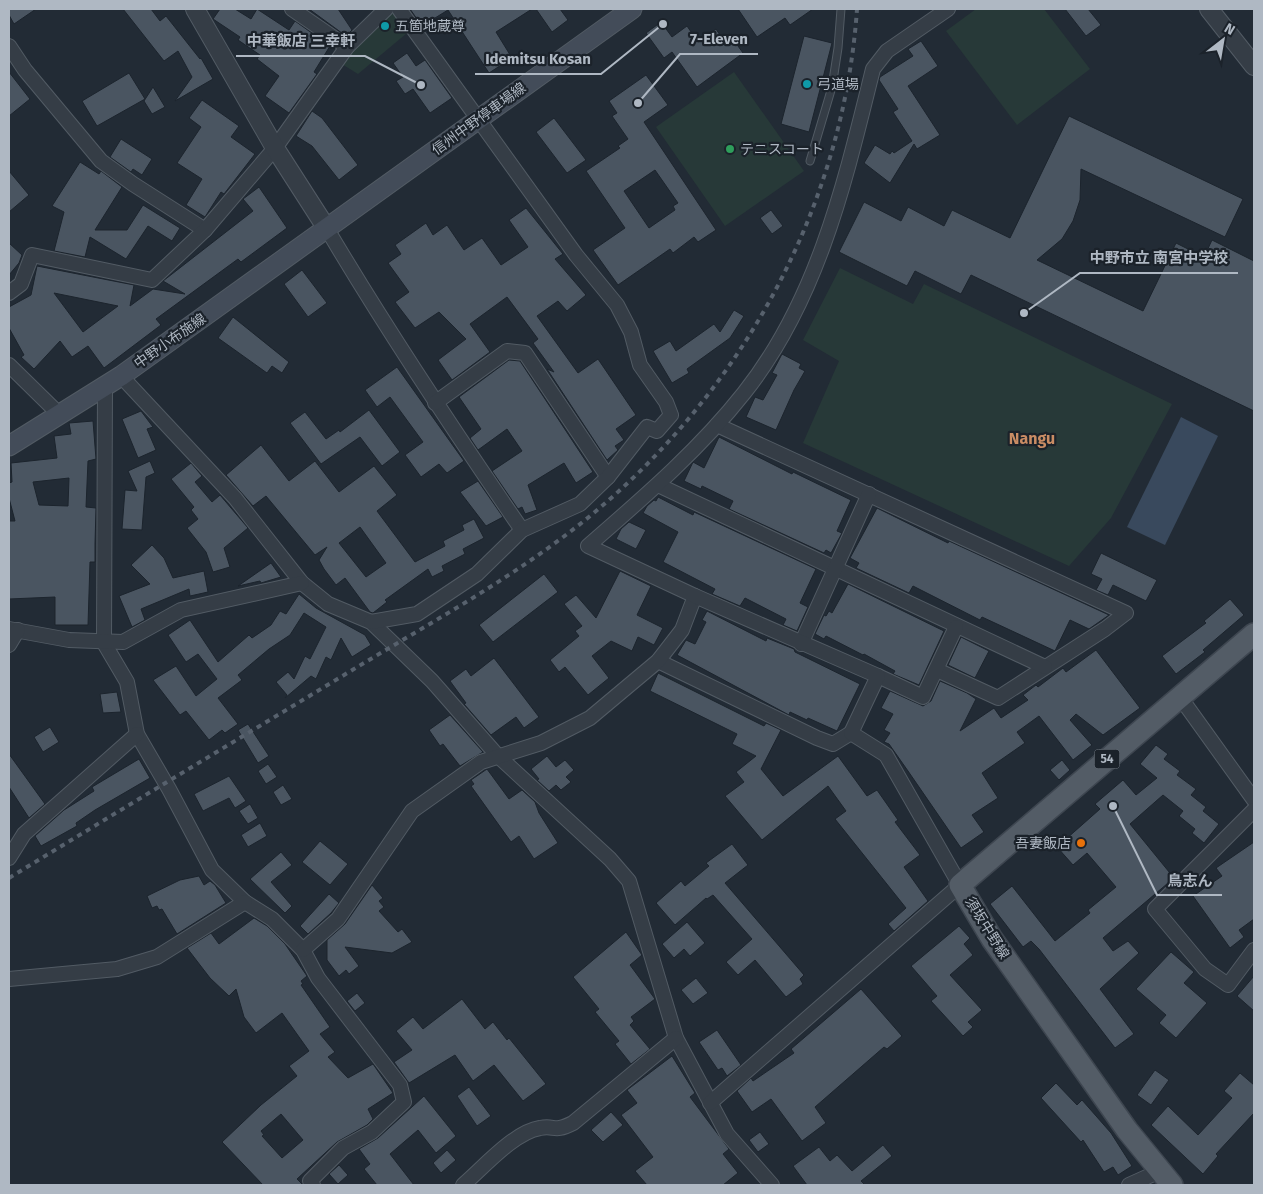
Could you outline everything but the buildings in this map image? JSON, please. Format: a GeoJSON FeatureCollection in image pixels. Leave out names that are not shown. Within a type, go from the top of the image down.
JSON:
{"type":"FeatureCollection","features":[{"type":"Feature","properties":{"kind":"main road","name":"信州中野停車場線"},"geometry":{"type":"LineString","coordinates":[[327,229],[632,9]]}},
{"type":"Feature","properties":{"kind":"main road","name":"中野小布施線"},"geometry":{"type":"LineString","coordinates":[[9,446],[113,380],[327,229]]}},
{"type":"Feature","properties":{"kind":"main road","name":"須坂中野線"},"geometry":{"type":"LineString","coordinates":[[1166,1178],[1122,1122],[992,939],[960,884],[1254,634]]}},
{"type":"Feature","properties":{"kind":"street"},"geometry":{"type":"LineString","coordinates":[[195,9],[275,148],[327,229],[373,307],[435,403],[522,530]]}},
{"type":"Feature","properties":{"kind":"street"},"geometry":{"type":"LineString","coordinates":[[292,9],[347,47]]}},
{"type":"Feature","properties":{"kind":"street"},"geometry":{"type":"LineString","coordinates":[[9,293],[21,284],[32,255],[152,280],[205,230],[275,148],[347,47],[386,9]]}},
{"type":"Feature","properties":{"kind":"street"},"geometry":{"type":"LineString","coordinates":[[371,622],[416,614],[477,574],[522,530],[580,504],[608,477],[647,427],[657,431],[671,415],[666,402],[640,365],[631,332],[617,305],[576,255],[400,9]]}},
{"type":"Feature","properties":{"kind":"street"},"geometry":{"type":"LineString","coordinates":[[948,9],[887,51],[873,69],[825,245],[809,283],[778,344],[745,392],[717,425],[658,485],[588,546],[695,596],[923,697],[956,627]]}},
{"type":"Feature","properties":{"kind":"street"},"geometry":{"type":"LineString","coordinates":[[1209,9],[1254,66]]}},
{"type":"Feature","properties":{"kind":"street"},"geometry":{"type":"LineString","coordinates":[[9,46],[25,70],[102,161],[133,184],[205,230]]}},
{"type":"Feature","properties":{"kind":"street"},"geometry":{"type":"LineString","coordinates":[[435,403],[507,351],[525,353],[608,477]]}},
{"type":"Feature","properties":{"kind":"street"},"geometry":{"type":"LineString","coordinates":[[9,365],[60,415]]}},
{"type":"Feature","properties":{"kind":"street"},"geometry":{"type":"LineString","coordinates":[[113,380],[235,498],[302,583],[328,604],[371,622],[432,681],[496,755],[610,859],[629,881],[676,1038],[727,1134],[772,1185]]}},
{"type":"Feature","properties":{"kind":"street"},"geometry":{"type":"LineString","coordinates":[[113,380],[104,643],[127,682],[137,734],[170,789],[212,870],[245,902],[272,919],[303,950],[318,978],[400,1085],[404,1102],[372,1132],[343,1148],[310,1180],[313,1185]]}},
{"type":"Feature","properties":{"kind":"street"},"geometry":{"type":"LineString","coordinates":[[717,425],[1126,612],[1105,629],[998,698],[937,670]]}},
{"type":"Feature","properties":{"kind":"street"},"geometry":{"type":"LineString","coordinates":[[658,485],[836,567],[956,627],[1045,667]]}},
{"type":"Feature","properties":{"kind":"street"},"geometry":{"type":"LineString","coordinates":[[802,644],[869,494]]}},
{"type":"Feature","properties":{"kind":"street"},"geometry":{"type":"LineString","coordinates":[[9,645],[13,630],[69,640],[104,643],[123,642],[181,610],[302,583]]}},
{"type":"Feature","properties":{"kind":"street"},"geometry":{"type":"LineString","coordinates":[[303,950],[338,919],[412,811],[481,762],[496,755],[541,744],[590,718],[658,661],[682,630],[695,596]]}},
{"type":"Feature","properties":{"kind":"street"},"geometry":{"type":"LineString","coordinates":[[658,661],[833,744],[851,733],[878,676]]}},
{"type":"Feature","properties":{"kind":"street"},"geometry":{"type":"LineString","coordinates":[[1180,697],[1254,800]]}},
{"type":"Feature","properties":{"kind":"street"},"geometry":{"type":"LineString","coordinates":[[710,1103],[960,884],[886,755],[851,733]]}},
{"type":"Feature","properties":{"kind":"street"},"geometry":{"type":"LineString","coordinates":[[9,858],[24,834],[137,734]]}},
{"type":"Feature","properties":{"kind":"street"},"geometry":{"type":"LineString","coordinates":[[1254,810],[1154,908],[1205,969],[1228,985],[1254,950]]}},
{"type":"Feature","properties":{"kind":"street"},"geometry":{"type":"LineString","coordinates":[[9,979],[117,970],[157,957],[245,902]]}},
{"type":"Feature","properties":{"kind":"street"},"geometry":{"type":"LineString","coordinates":[[463,1185],[519,1136],[540,1128],[560,1130],[573,1123],[676,1038]]}},
{"type":"Feature","properties":{"kind":"street"},"geometry":{"type":"LineString","coordinates":[[1129,1185],[1166,1178]]}},
{"type":"Feature","properties":{"kind":"lane"},"geometry":{"type":"LineString","coordinates":[[810,161],[832,87],[841,9]]}},
{"type":"Feature","properties":{"kind":"shaded area"},"geometry":{"type":"Polygon","coordinates":[[[386,9],[399,9],[413,28],[358,74],[337,61],[386,9]]]}},
{"type":"Feature","properties":{"kind":"shaded area"},"geometry":{"type":"Polygon","coordinates":[[[976,9],[1044,9],[1090,69],[1017,125],[946,31],[976,9]]]}},
{"type":"Feature","properties":{"kind":"shaded area","name":"テニスコート"},"geometry":{"type":"Polygon","coordinates":[[[734,72],[804,171],[725,226],[656,127],[734,72]]]}},
{"type":"Feature","properties":{"kind":"shaded area"},"geometry":{"type":"Polygon","coordinates":[[[840,268],[913,304],[924,284],[1172,404],[1111,518],[1069,566],[803,443],[839,361],[803,340],[840,268]]]}},
{"type":"Feature","properties":{"kind":"water"},"geometry":{"type":"Polygon","coordinates":[[[1181,417],[1218,436],[1165,545],[1127,527],[1181,417]]]}},
{"type":"Feature","properties":{"kind":"railway"},"geometry":{"type":"LineString","coordinates":[[9,878],[492,586],[575,528],[633,478],[685,423],[731,363],[771,298],[804,230],[830,159],[847,85],[857,9]]}},
{"type":"Feature","properties":{"kind":"place","name":"Idemitsu Kosan"},"geometry":{"type":"Point","coordinates":[663,24]}},
{"type":"Feature","properties":{"kind":"place","name":"五箇地蔵尊"},"geometry":{"type":"Point","coordinates":[385,26]}},
{"type":"Feature","properties":{"kind":"place","name":"弓道場"},"geometry":{"type":"Point","coordinates":[807,84]}},
{"type":"Feature","properties":{"kind":"place","name":"中華飯店 三幸軒"},"geometry":{"type":"Point","coordinates":[421,85]}},
{"type":"Feature","properties":{"kind":"place","name":"7-Eleven"},"geometry":{"type":"Point","coordinates":[638,103]}},
{"type":"Feature","properties":{"kind":"place","name":"テニスコート"},"geometry":{"type":"Point","coordinates":[730,149]}},
{"type":"Feature","properties":{"kind":"place","name":"中野市立 南宮中学校"},"geometry":{"type":"Point","coordinates":[1024,313]}},
{"type":"Feature","properties":{"kind":"place","name":"鳥志ん"},"geometry":{"type":"Point","coordinates":[1113,806]}},
{"type":"Feature","properties":{"kind":"place","name":"吾妻飯店"},"geometry":{"type":"Point","coordinates":[1081,843]}},
{"type":"Feature","properties":{"kind":"district","name":"Nangu"},"geometry":{"type":"Point","coordinates":[1032,438]}}]}
